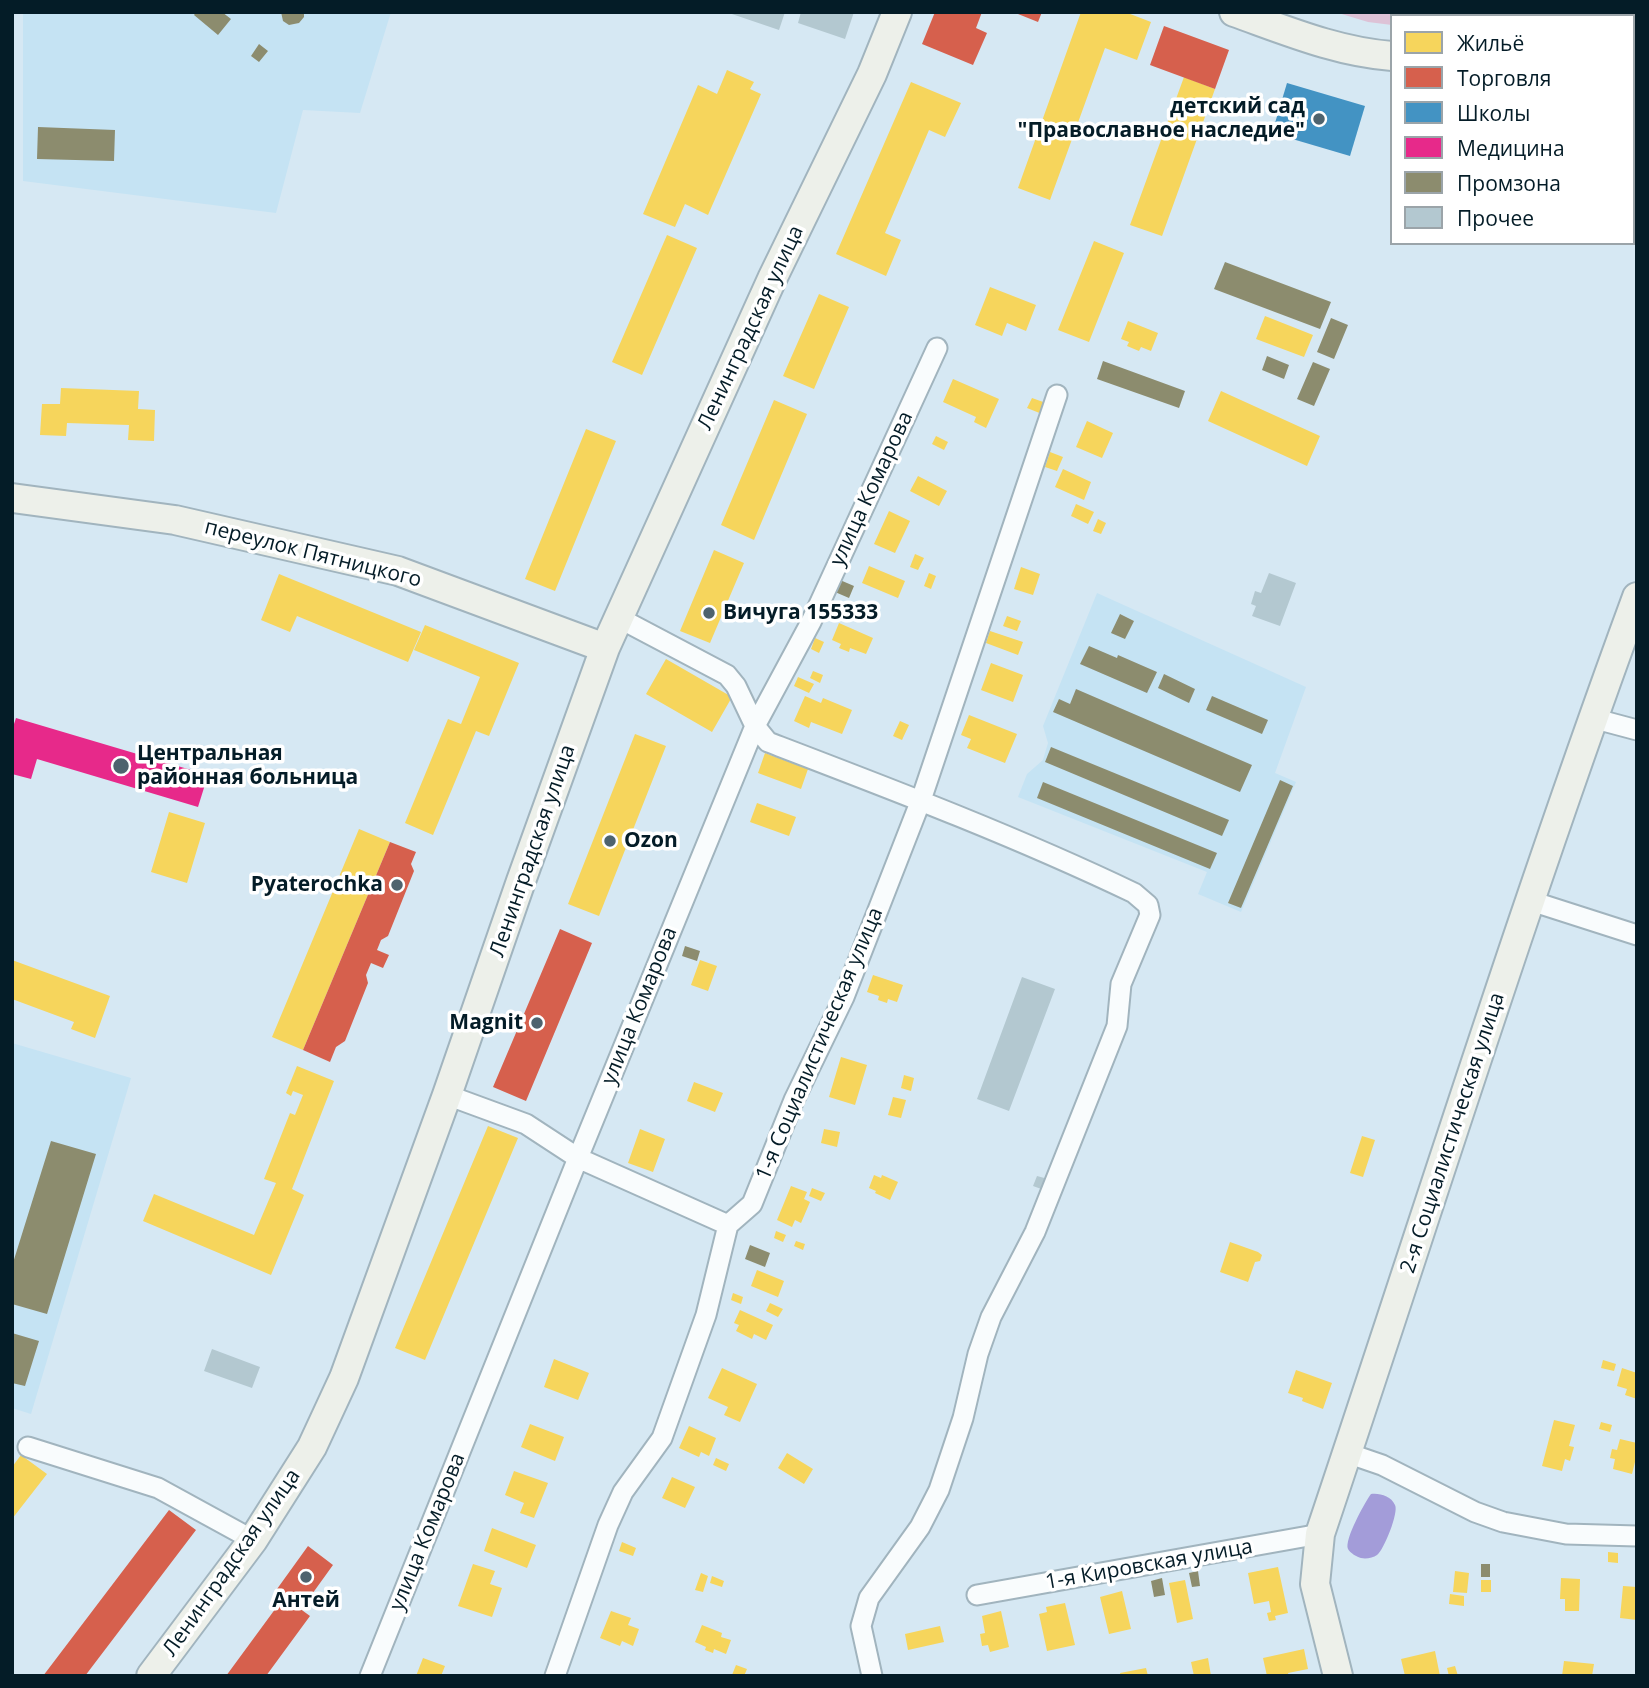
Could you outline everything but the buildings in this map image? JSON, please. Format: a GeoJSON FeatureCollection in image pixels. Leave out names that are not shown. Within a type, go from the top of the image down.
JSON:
{"type":"FeatureCollection","features":[{"type":"Feature","properties":{"kind":"main road","name":"Ленинградская улица"},"geometry":{"type":"LineString","coordinates":[[152,1676],[254,1540],[312,1447],[344,1378],[605,648],[772,279],[872,74],[897,12]]}},
{"type":"Feature","properties":{"kind":"main road"},"geometry":{"type":"LineString","coordinates":[[1234,12],[1317,41],[1390,56]]}},
{"type":"Feature","properties":{"kind":"main road"},"geometry":{"type":"LineString","coordinates":[[1545,14],[1568,12]]}},
{"type":"Feature","properties":{"kind":"main road","name":"переулок Пятницкого"},"geometry":{"type":"LineString","coordinates":[[12,498],[175,520],[398,571],[605,648]]}},
{"type":"Feature","properties":{"kind":"main road","name":"2-я Социалистическая улица"},"geometry":{"type":"LineString","coordinates":[[1338,1676],[1315,1584],[1321,1534],[1472,1069],[1592,718],[1637,597]]}},
{"type":"Feature","properties":{"kind":"street","name":"улица Комарова"},"geometry":{"type":"LineString","coordinates":[[370,1676],[755,726],[811,622],[937,348]]}},
{"type":"Feature","properties":{"kind":"street","name":"1-я Социалистическая улица"},"geometry":{"type":"LineString","coordinates":[[729,1225],[752,1205],[794,1100],[844,997],[921,800],[1057,395]]}},
{"type":"Feature","properties":{"kind":"street"},"geometry":{"type":"LineString","coordinates":[[620,618],[727,675],[736,686],[755,726],[768,743],[921,800],[1134,893],[1148,905],[1150,915],[1121,984],[1117,1026],[1035,1232],[991,1317],[978,1354],[963,1418],[939,1490],[920,1527],[869,1598],[861,1626],[872,1676]]}},
{"type":"Feature","properties":{"kind":"street"},"geometry":{"type":"LineString","coordinates":[[1592,718],[1637,730]]}},
{"type":"Feature","properties":{"kind":"street"},"geometry":{"type":"LineString","coordinates":[[1531,901],[1637,935]]}},
{"type":"Feature","properties":{"kind":"street"},"geometry":{"type":"LineString","coordinates":[[447,1096],[526,1125],[578,1158],[729,1225],[706,1315],[662,1438],[623,1492],[613,1514],[555,1676]]}},
{"type":"Feature","properties":{"kind":"street"},"geometry":{"type":"LineString","coordinates":[[28,1447],[158,1488],[254,1540]]}},
{"type":"Feature","properties":{"kind":"street"},"geometry":{"type":"LineString","coordinates":[[1348,1453],[1382,1465],[1475,1512],[1503,1522],[1566,1534],[1637,1536]]}},
{"type":"Feature","properties":{"kind":"street","name":"1-я Кировская улица"},"geometry":{"type":"LineString","coordinates":[[977,1595],[1321,1534]]}},
{"type":"Feature","properties":{"kind":"shaded area"},"geometry":{"type":"Polygon","coordinates":[[[23,12],[391,12],[360,113],[303,110],[276,213],[23,181],[23,12]]]}},
{"type":"Feature","properties":{"kind":"shaded area"},"geometry":{"type":"Polygon","coordinates":[[[1335,12],[1505,12],[1390,14],[1390,25],[1368,22],[1335,12]]]}},
{"type":"Feature","properties":{"kind":"shaded area"},"geometry":{"type":"Polygon","coordinates":[[[1097,593],[1306,687],[1275,773],[1296,782],[1241,912],[1198,894],[1207,872],[1018,797],[1027,774],[1043,760],[1048,743],[1043,726],[1097,593]]]}},
{"type":"Feature","properties":{"kind":"shaded area"},"geometry":{"type":"Polygon","coordinates":[[[12,1043],[131,1078],[31,1414],[12,1408],[12,1043]]]}},
{"type":"Feature","properties":{"kind":"shaded area"},"geometry":{"type":"Polygon","coordinates":[[[1371,1494],[1388,1497],[1396,1509],[1380,1552],[1374,1557],[1363,1558],[1350,1552],[1348,1544],[1356,1521],[1371,1494]]]}},
{"type":"Feature","properties":{"kind":"place","name":"детский сад \"Православное наследие\""},"geometry":{"type":"Point","coordinates":[1319,119]}},
{"type":"Feature","properties":{"kind":"place","name":"Вичуга 155333"},"geometry":{"type":"Point","coordinates":[709,613]}},
{"type":"Feature","properties":{"kind":"place","name":"Центральная районная больница"},"geometry":{"type":"Point","coordinates":[121,766]}},
{"type":"Feature","properties":{"kind":"place","name":"Ozon"},"geometry":{"type":"Point","coordinates":[610,841]}},
{"type":"Feature","properties":{"kind":"place","name":"Pyaterochka"},"geometry":{"type":"Point","coordinates":[397,885]}},
{"type":"Feature","properties":{"kind":"place","name":"Magnit"},"geometry":{"type":"Point","coordinates":[537,1023]}},
{"type":"Feature","properties":{"kind":"place","name":"Антей"},"geometry":{"type":"Point","coordinates":[306,1577]}}]}
